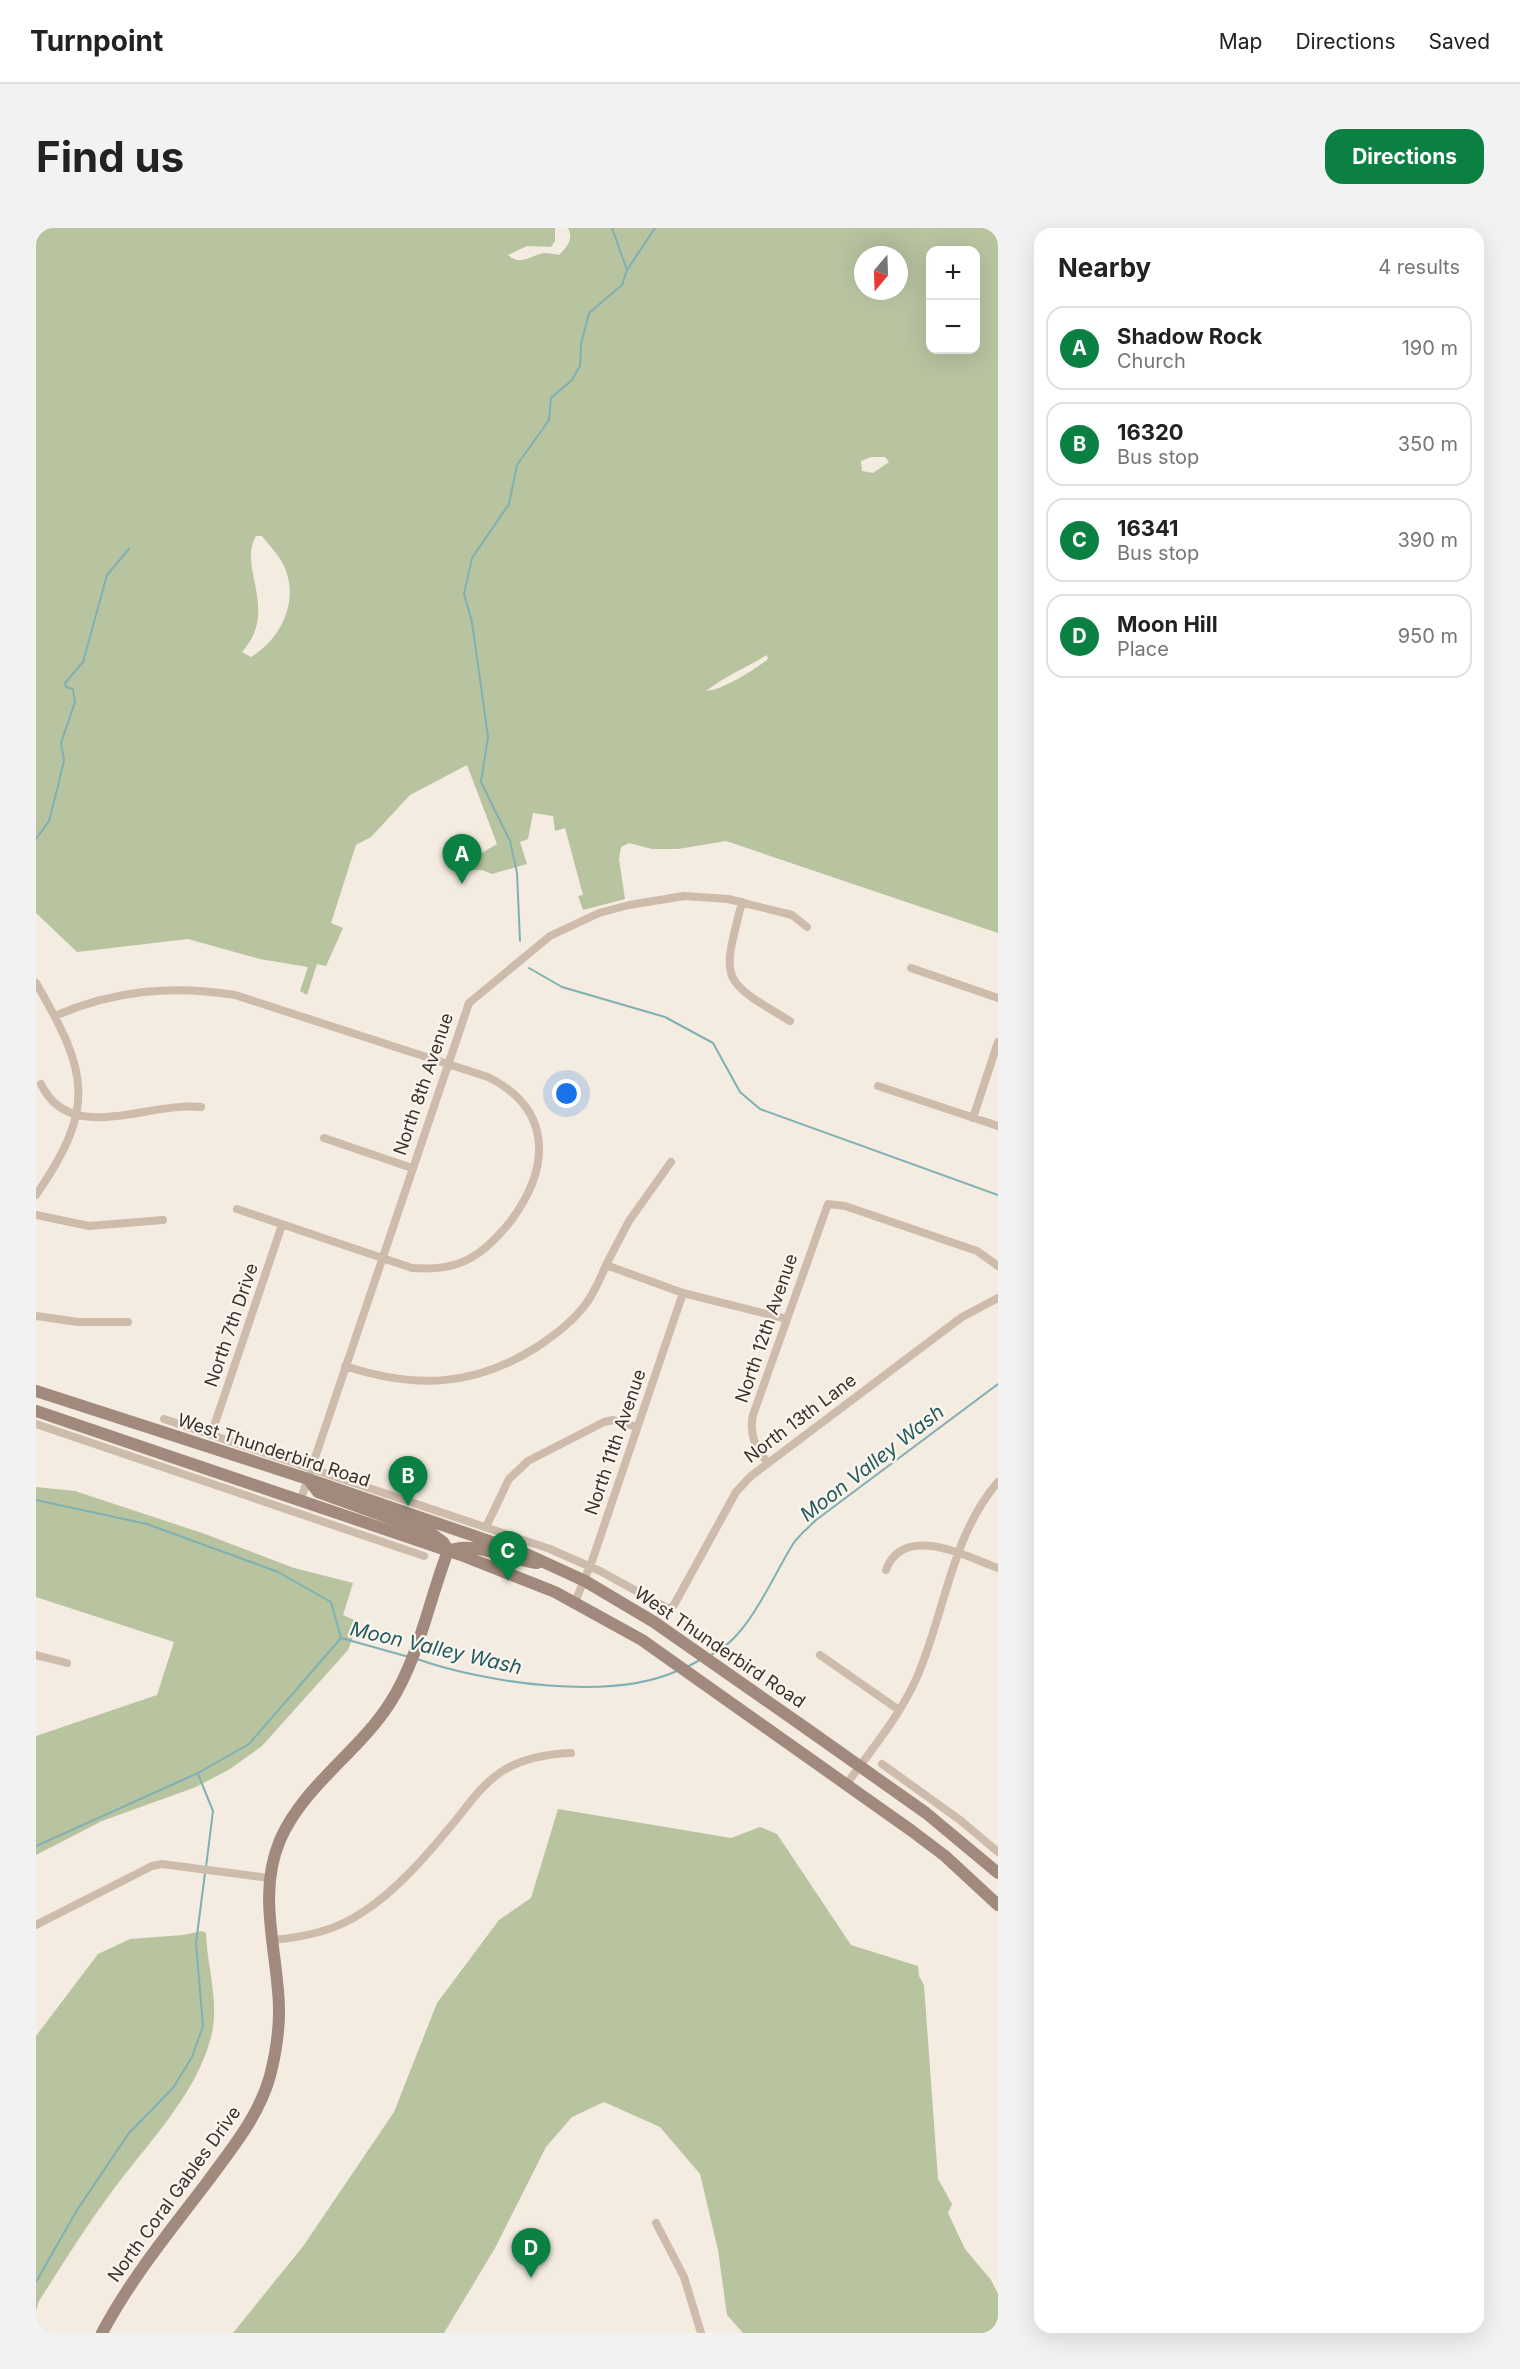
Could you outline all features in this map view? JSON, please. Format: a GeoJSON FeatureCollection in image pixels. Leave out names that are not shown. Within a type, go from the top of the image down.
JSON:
{"type":"FeatureCollection","features":[{"type":"Feature","properties":{"kind":"main road","name":"West Thunderbird Road"},"geometry":{"type":"LineString","coordinates":[[36,1391],[310,1473],[524,1553],[585,1581],[654,1622],[896,1791],[958,1838],[998,1873]]}},
{"type":"Feature","properties":{"kind":"main road","name":"West Thunderbird Road"},"geometry":{"type":"LineString","coordinates":[[36,1411],[301,1499],[383,1535],[448,1551],[519,1576],[575,1602],[642,1640],[846,1785],[945,1856],[998,1905]]}},
{"type":"Feature","properties":{"kind":"main road"},"geometry":{"type":"LineString","coordinates":[[310,1473],[318,1492],[431,1533],[443,1542],[448,1551],[463,1546],[518,1561],[550,1565]]}},
{"type":"Feature","properties":{"kind":"main road","name":"North Coral Gables Drive"},"geometry":{"type":"LineString","coordinates":[[102,2333],[127,2290],[239,2140],[259,2104],[272,2068],[279,2022],[278,1991],[268,1912],[269,1878],[280,1840],[301,1804],[369,1731],[394,1696],[411,1658],[448,1551]]}},
{"type":"Feature","properties":{"kind":"main road"},"geometry":{"type":"LineString","coordinates":[[728,1702],[741,1683]]}},
{"type":"Feature","properties":{"kind":"street","name":"North 8th Avenue"},"geometry":{"type":"LineString","coordinates":[[301,1499],[469,1003],[539,945],[573,923],[629,905],[675,897],[714,897],[792,915],[807,927]]}},
{"type":"Feature","properties":{"kind":"street"},"geometry":{"type":"LineString","coordinates":[[742,902],[730,954],[731,976],[737,987],[746,994],[790,1021]]}},
{"type":"Feature","properties":{"kind":"street"},"geometry":{"type":"LineString","coordinates":[[911,968],[998,998]]}},
{"type":"Feature","properties":{"kind":"street"},"geometry":{"type":"LineString","coordinates":[[36,983],[55,1016],[73,1055],[78,1084],[77,1115],[64,1154],[36,1195]]}},
{"type":"Feature","properties":{"kind":"street"},"geometry":{"type":"LineString","coordinates":[[55,1016],[129,993],[174,989],[203,990],[259,1001],[447,1063],[503,1084],[527,1108],[535,1122],[539,1140],[539,1159],[526,1199],[498,1237],[479,1253],[459,1264],[435,1269],[412,1268],[237,1209]]}},
{"type":"Feature","properties":{"kind":"street"},"geometry":{"type":"LineString","coordinates":[[972,1118],[998,1042]]}},
{"type":"Feature","properties":{"kind":"street"},"geometry":{"type":"LineString","coordinates":[[41,1084],[51,1103],[77,1115],[101,1118],[183,1105],[201,1107]]}},
{"type":"Feature","properties":{"kind":"street"},"geometry":{"type":"LineString","coordinates":[[878,1086],[998,1126]]}},
{"type":"Feature","properties":{"kind":"street"},"geometry":{"type":"LineString","coordinates":[[324,1138],[412,1168]]}},
{"type":"Feature","properties":{"kind":"street"},"geometry":{"type":"LineString","coordinates":[[345,1366],[377,1377],[422,1382],[464,1378],[499,1367],[520,1357],[563,1329],[588,1301],[634,1213],[671,1162]]}},
{"type":"Feature","properties":{"kind":"street","name":"North 12th Avenue"},"geometry":{"type":"LineString","coordinates":[[767,1462],[757,1448],[751,1426],[828,1204],[845,1206],[977,1251],[998,1266]]}},
{"type":"Feature","properties":{"kind":"street"},"geometry":{"type":"LineString","coordinates":[[36,1215],[89,1226],[164,1220]]}},
{"type":"Feature","properties":{"kind":"street","name":"North 7th Drive"},"geometry":{"type":"LineString","coordinates":[[211,1435],[282,1225]]}},
{"type":"Feature","properties":{"kind":"street"},"geometry":{"type":"LineString","coordinates":[[606,1264],[683,1293],[787,1319]]}},
{"type":"Feature","properties":{"kind":"street","name":"North 11th Avenue"},"geometry":{"type":"LineString","coordinates":[[575,1602],[590,1567],[683,1293]]}},
{"type":"Feature","properties":{"kind":"street","name":"North 13th Lane"},"geometry":{"type":"LineString","coordinates":[[669,1609],[674,1605],[736,1492],[767,1462],[962,1317],[998,1298]]}},
{"type":"Feature","properties":{"kind":"street"},"geometry":{"type":"LineString","coordinates":[[36,1316],[78,1322],[128,1322]]}},
{"type":"Feature","properties":{"kind":"street","name":"West Thunderbird Road"},"geometry":{"type":"LineString","coordinates":[[164,1419],[310,1473],[486,1527],[590,1567],[669,1609]]}},
{"type":"Feature","properties":{"kind":"street"},"geometry":{"type":"LineString","coordinates":[[486,1527],[509,1479],[528,1461],[604,1422],[613,1420],[637,1427]]}},
{"type":"Feature","properties":{"kind":"street","name":"West Thunderbird Road"},"geometry":{"type":"LineString","coordinates":[[36,1424],[383,1535],[424,1556]]}},
{"type":"Feature","properties":{"kind":"street"},"geometry":{"type":"LineString","coordinates":[[846,1785],[899,1710],[921,1668],[972,1518],[998,1482]]}},
{"type":"Feature","properties":{"kind":"street"},"geometry":{"type":"LineString","coordinates":[[885,1570],[890,1558],[901,1548],[933,1546],[998,1568]]}},
{"type":"Feature","properties":{"kind":"street"},"geometry":{"type":"LineString","coordinates":[[36,1655],[67,1663]]}},
{"type":"Feature","properties":{"kind":"street"},"geometry":{"type":"LineString","coordinates":[[820,1655],[899,1710]]}},
{"type":"Feature","properties":{"kind":"street"},"geometry":{"type":"LineString","coordinates":[[272,1940],[305,1937],[335,1928],[363,1912],[424,1856],[477,1794],[501,1772],[536,1756],[571,1753]]}},
{"type":"Feature","properties":{"kind":"street"},"geometry":{"type":"LineString","coordinates":[[882,1764],[998,1852]]}},
{"type":"Feature","properties":{"kind":"street"},"geometry":{"type":"LineString","coordinates":[[896,1791],[904,1780]]}},
{"type":"Feature","properties":{"kind":"street"},"geometry":{"type":"LineString","coordinates":[[36,1925],[152,1866],[162,1864],[269,1878]]}},
{"type":"Feature","properties":{"kind":"street"},"geometry":{"type":"LineString","coordinates":[[656,2223],[684,2277],[701,2333]]}},
{"type":"Feature","properties":{"kind":"green space"},"geometry":{"type":"Polygon","coordinates":[[[36,228],[555,228],[555,241],[551,247],[527,246],[508,255],[521,260],[544,253],[559,255],[570,239],[568,228],[998,228],[998,933],[726,841],[678,849],[652,849],[629,843],[621,847],[619,859],[625,899],[583,910],[578,896],[583,895],[565,828],[555,831],[553,816],[533,813],[528,839],[520,842],[527,864],[492,874],[482,870],[460,870],[461,865],[497,844],[467,765],[410,795],[371,837],[356,845],[331,923],[343,928],[326,966],[317,964],[307,995],[300,991],[308,967],[260,959],[188,939],[77,952],[36,913],[36,228]],[[871,457],[861,461],[862,471],[873,473],[889,462],[885,457],[871,457]],[[256,536],[251,561],[258,605],[258,621],[253,636],[242,652],[251,657],[272,639],[280,628],[286,616],[290,589],[282,562],[262,536],[256,536]],[[767,655],[706,691],[721,687],[747,674],[768,659],[767,655]]]}},
{"type":"Feature","properties":{"kind":"green space"},"geometry":{"type":"Polygon","coordinates":[[[36,1487],[75,1491],[205,1534],[294,1568],[353,1583],[343,1615],[359,1622],[348,1650],[262,1746],[230,1769],[196,1787],[102,1821],[36,1855],[36,1736],[157,1695],[174,1642],[36,1597],[36,1487]]]}},
{"type":"Feature","properties":{"kind":"green space"},"geometry":{"type":"Polygon","coordinates":[[[558,1809],[731,1838],[760,1827],[777,1834],[851,1945],[918,1966],[919,1976],[924,1985],[938,2179],[952,2204],[948,2213],[965,2249],[991,2280],[998,2294],[998,2333],[743,2333],[727,2315],[718,2250],[700,2174],[660,2127],[604,2102],[572,2117],[546,2147],[495,2248],[444,2333],[233,2333],[304,2245],[394,2112],[437,2003],[499,1920],[531,1898],[558,1809]]]}},
{"type":"Feature","properties":{"kind":"green space"},"geometry":{"type":"Polygon","coordinates":[[[202,1931],[206,1933],[214,1998],[211,2037],[204,2059],[182,2100],[92,2220],[39,2301],[36,2311],[36,2036],[98,1954],[130,1939],[183,1935],[202,1931]]]}},
{"type":"Feature","properties":{"kind":"waterway"},"geometry":{"type":"LineString","coordinates":[[612,228],[627,270]]}},
{"type":"Feature","properties":{"kind":"waterway"},"geometry":{"type":"LineString","coordinates":[[520,941],[517,873],[510,841],[481,782],[488,737],[472,622],[464,594],[472,558],[509,504],[517,465],[549,420],[551,398],[572,380],[580,366],[581,344],[589,313],[622,285],[627,270],[655,228]]}},
{"type":"Feature","properties":{"kind":"waterway"},"geometry":{"type":"LineString","coordinates":[[36,839],[49,821],[64,760],[61,743],[75,702],[73,689],[66,687],[65,683],[83,662],[107,575],[129,549]]}},
{"type":"Feature","properties":{"kind":"waterway"},"geometry":{"type":"LineString","coordinates":[[529,968],[562,987],[665,1017],[713,1043],[740,1092],[760,1109],[998,1195]]}},
{"type":"Feature","properties":{"kind":"waterway","name":"Moon Valley Wash"},"geometry":{"type":"LineString","coordinates":[[711,1655],[737,1635],[748,1621],[793,1544],[816,1520],[998,1384]]}},
{"type":"Feature","properties":{"kind":"waterway"},"geometry":{"type":"LineString","coordinates":[[36,1500],[147,1524],[278,1572],[331,1602],[341,1638]]}},
{"type":"Feature","properties":{"kind":"waterway","name":"Moon Valley Wash"},"geometry":{"type":"LineString","coordinates":[[36,1846],[198,1773],[249,1744],[341,1638],[409,1657]]}},
{"type":"Feature","properties":{"kind":"waterway","name":"Moon Valley Wash"},"geometry":{"type":"LineString","coordinates":[[417,1659],[477,1675],[548,1686],[619,1685],[651,1680],[679,1670]]}},
{"type":"Feature","properties":{"kind":"waterway","name":"Moon Valley Wash"},"geometry":{"type":"LineString","coordinates":[[687,1667],[700,1660]]}},
{"type":"Feature","properties":{"kind":"waterway"},"geometry":{"type":"LineString","coordinates":[[198,1774],[213,1811],[206,1867]]}},
{"type":"Feature","properties":{"kind":"waterway"},"geometry":{"type":"LineString","coordinates":[[36,2282],[77,2210],[129,2133],[173,2088],[192,2057],[203,2026],[196,1943],[205,1873]]}},
{"type":"Feature","properties":{"kind":"place","name":"Shadow Rock"},"geometry":{"type":"Point","coordinates":[462,884]}},
{"type":"Feature","properties":{"kind":"place","name":"16320"},"geometry":{"type":"Point","coordinates":[408,1506]}},
{"type":"Feature","properties":{"kind":"place","name":"16341"},"geometry":{"type":"Point","coordinates":[508,1581]}},
{"type":"Feature","properties":{"kind":"place","name":"Moon Hill"},"geometry":{"type":"Point","coordinates":[531,2278]}}]}
